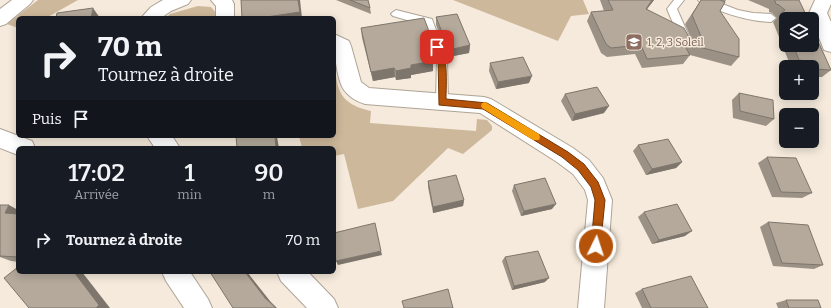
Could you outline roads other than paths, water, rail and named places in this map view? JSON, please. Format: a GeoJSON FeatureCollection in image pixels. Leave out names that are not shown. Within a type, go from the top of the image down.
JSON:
{"type":"FeatureCollection","features":[{"type":"Feature","properties":{"kind":"street"},"geometry":{"type":"LineString","coordinates":[[0,19],[24,0]]}},
{"type":"Feature","properties":{"kind":"street"},"geometry":{"type":"LineString","coordinates":[[152,16],[165,5],[182,0]]}},
{"type":"Feature","properties":{"kind":"street"},"geometry":{"type":"LineString","coordinates":[[220,0],[225,4],[225,16]]}},
{"type":"Feature","properties":{"kind":"street"},"geometry":{"type":"LineString","coordinates":[[830,40],[818,13],[823,0],[831,3]]}},
{"type":"Feature","properties":{"kind":"street"},"geometry":{"type":"LineString","coordinates":[[336,42],[342,46],[352,86],[359,93],[365,96],[484,106],[565,155],[581,167],[595,185],[600,200],[591,308]]}},
{"type":"Feature","properties":{"kind":"street"},"geometry":{"type":"LineString","coordinates":[[0,138],[19,146]]}},
{"type":"Feature","properties":{"kind":"street"},"geometry":{"type":"LineString","coordinates":[[160,138],[168,146]]}},
{"type":"Feature","properties":{"kind":"street"},"geometry":{"type":"LineString","coordinates":[[176,274],[199,308]]}},
{"type":"Feature","properties":{"kind":"street"},"geometry":{"type":"LineString","coordinates":[[292,274],[325,308]]}},
{"type":"Feature","properties":{"kind":"lane"},"geometry":{"type":"LineString","coordinates":[[679,0],[672,9],[690,49]]}},
{"type":"Feature","properties":{"kind":"lane"},"geometry":{"type":"LineString","coordinates":[[703,0],[733,13],[760,19],[771,18]]}},
{"type":"Feature","properties":{"kind":"lane"},"geometry":{"type":"LineString","coordinates":[[396,14],[428,22],[442,59],[442,102]]}},
{"type":"Feature","properties":{"kind":"place","name":"1, 2, 3 Soleil"},"geometry":{"type":"Point","coordinates":[634,42]}}]}
